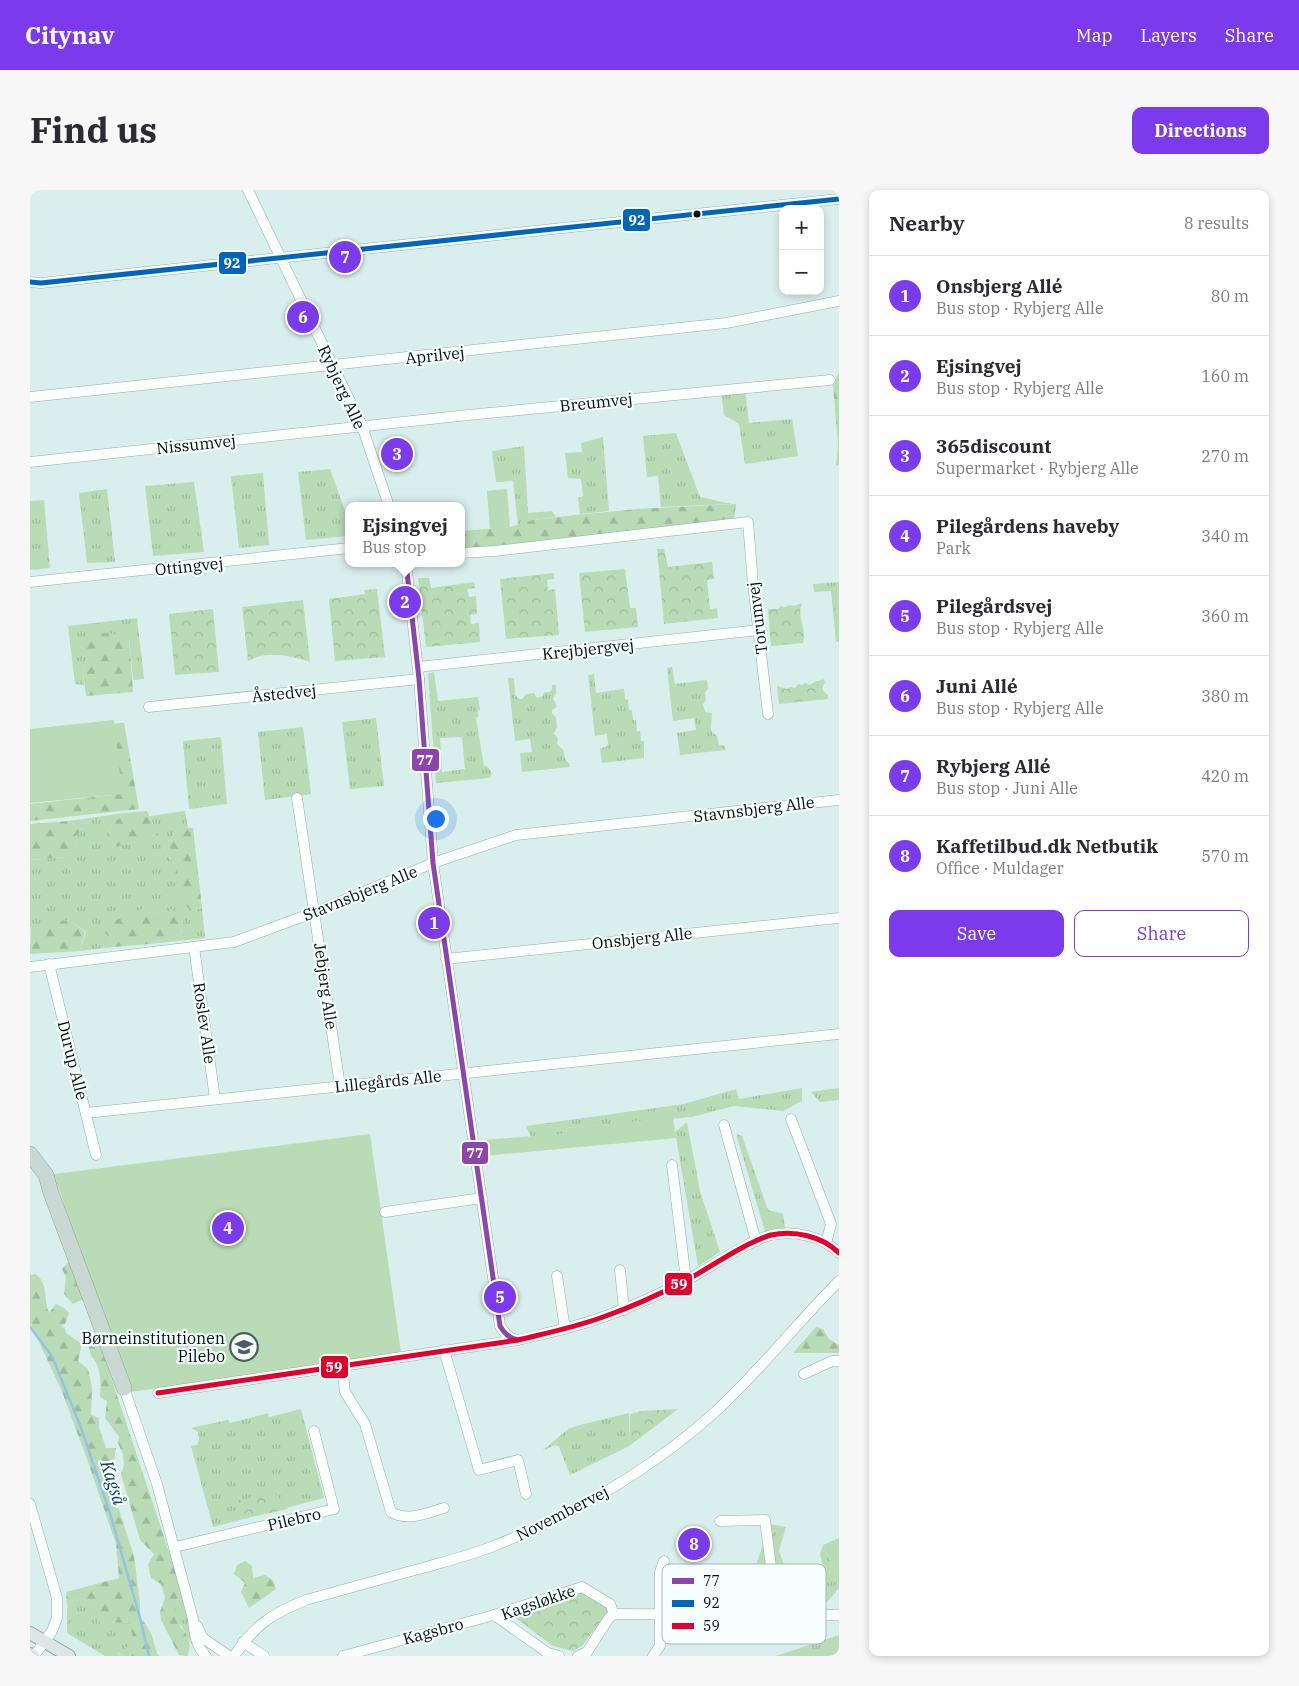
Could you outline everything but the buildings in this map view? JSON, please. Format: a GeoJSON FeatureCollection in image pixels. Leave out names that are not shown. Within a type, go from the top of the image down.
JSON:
{"type":"FeatureCollection","features":[{"type":"Feature","properties":{"kind":"highway"},"geometry":{"type":"LineString","coordinates":[[30,1154],[46,1175],[124,1388]]}},
{"type":"Feature","properties":{"kind":"highway"},"geometry":{"type":"LineString","coordinates":[[30,1168],[51,1193]]}},
{"type":"Feature","properties":{"kind":"main road"},"geometry":{"type":"LineString","coordinates":[[30,1633],[69,1656]]}},
{"type":"Feature","properties":{"kind":"street","name":"Rybjerg Alle"},"geometry":{"type":"LineString","coordinates":[[248,190],[362,426],[388,502]]}},
{"type":"Feature","properties":{"kind":"street"},"geometry":{"type":"LineString","coordinates":[[30,282],[41,283],[839,198]]}},
{"type":"Feature","properties":{"kind":"street","name":"Aprilvej"},"geometry":{"type":"LineString","coordinates":[[30,398],[726,323],[839,301]]}},
{"type":"Feature","properties":{"kind":"street","name":"Breumvej"},"geometry":{"type":"LineString","coordinates":[[362,426],[732,388],[830,380]]}},
{"type":"Feature","properties":{"kind":"street","name":"Nissumvej"},"geometry":{"type":"LineString","coordinates":[[30,462],[362,426]]}},
{"type":"Feature","properties":{"kind":"street","name":"Torumvej"},"geometry":{"type":"LineString","coordinates":[[465,553],[748,522],[768,714]]}},
{"type":"Feature","properties":{"kind":"street","name":"Ottingvej"},"geometry":{"type":"LineString","coordinates":[[30,582],[345,548]]}},
{"type":"Feature","properties":{"kind":"street"},"geometry":{"type":"LineString","coordinates":[[406,567],[418,667],[433,864],[446,959],[500,1326],[504,1333],[518,1340]]}},
{"type":"Feature","properties":{"kind":"street","name":"Krejbjergvej"},"geometry":{"type":"LineString","coordinates":[[418,667],[759,630]]}},
{"type":"Feature","properties":{"kind":"street","name":"Åstedvej"},"geometry":{"type":"LineString","coordinates":[[149,707],[419,679]]}},
{"type":"Feature","properties":{"kind":"street","name":"Jebjerg Alle"},"geometry":{"type":"LineString","coordinates":[[297,798],[340,1086]]}},
{"type":"Feature","properties":{"kind":"street","name":"Stavnsbjerg Alle"},"geometry":{"type":"LineString","coordinates":[[30,967],[234,942],[315,912],[433,864],[516,835],[839,800]]}},
{"type":"Feature","properties":{"kind":"street","name":"Onsbjerg Alle"},"geometry":{"type":"LineString","coordinates":[[446,959],[839,918]]}},
{"type":"Feature","properties":{"kind":"street","name":"Roslev Alle"},"geometry":{"type":"LineString","coordinates":[[194,947],[215,1099]]}},
{"type":"Feature","properties":{"kind":"street","name":"Durup Alle"},"geometry":{"type":"LineString","coordinates":[[49,964],[96,1155]]}},
{"type":"Feature","properties":{"kind":"street","name":"Lillegårds Alle"},"geometry":{"type":"LineString","coordinates":[[86,1112],[839,1034]]}},
{"type":"Feature","properties":{"kind":"street"},"geometry":{"type":"LineString","coordinates":[[791,1120],[831,1224],[826,1243]]}},
{"type":"Feature","properties":{"kind":"street"},"geometry":{"type":"LineString","coordinates":[[724,1125],[756,1241]]}},
{"type":"Feature","properties":{"kind":"street"},"geometry":{"type":"LineString","coordinates":[[672,1165],[686,1280]]}},
{"type":"Feature","properties":{"kind":"street"},"geometry":{"type":"LineString","coordinates":[[385,1212],[482,1198]]}},
{"type":"Feature","properties":{"kind":"street"},"geometry":{"type":"LineString","coordinates":[[158,1393],[518,1340],[565,1329],[624,1310],[771,1235],[793,1234],[815,1238],[826,1243],[839,1253]]}},
{"type":"Feature","properties":{"kind":"street"},"geometry":{"type":"LineString","coordinates":[[620,1270],[624,1310]]}},
{"type":"Feature","properties":{"kind":"street"},"geometry":{"type":"LineString","coordinates":[[557,1276],[565,1329]]}},
{"type":"Feature","properties":{"kind":"street","name":"Novembervej"},"geometry":{"type":"LineString","coordinates":[[234,1656],[243,1642],[270,1616],[286,1608],[306,1600],[491,1548],[547,1524],[621,1484],[675,1445],[713,1413],[758,1370],[839,1281]]}},
{"type":"Feature","properties":{"kind":"street"},"geometry":{"type":"LineString","coordinates":[[444,1350],[479,1470],[518,1460],[526,1494]]}},
{"type":"Feature","properties":{"kind":"street"},"geometry":{"type":"LineString","coordinates":[[804,1374],[832,1361],[839,1361]]}},
{"type":"Feature","properties":{"kind":"street"},"geometry":{"type":"LineString","coordinates":[[342,1366],[345,1392],[365,1424],[391,1512],[399,1517],[410,1517],[444,1508]]}},
{"type":"Feature","properties":{"kind":"street"},"geometry":{"type":"LineString","coordinates":[[124,1388],[157,1484],[193,1619],[194,1633],[200,1650],[206,1656]]}},
{"type":"Feature","properties":{"kind":"street","name":"Pilebro"},"geometry":{"type":"LineString","coordinates":[[175,1547],[334,1509],[314,1431]]}},
{"type":"Feature","properties":{"kind":"street"},"geometry":{"type":"LineString","coordinates":[[30,1504],[57,1598],[57,1618],[52,1631],[32,1655]]}},
{"type":"Feature","properties":{"kind":"street"},"geometry":{"type":"LineString","coordinates":[[720,1521],[764,1520],[770,1564]]}},
{"type":"Feature","properties":{"kind":"street"},"geometry":{"type":"LineString","coordinates":[[653,1656],[660,1646],[660,1572],[662,1566]]}},
{"type":"Feature","properties":{"kind":"street","name":"Kagsløkke"},"geometry":{"type":"LineString","coordinates":[[494,1615],[582,1587],[610,1604],[614,1614]]}},
{"type":"Feature","properties":{"kind":"street"},"geometry":{"type":"LineString","coordinates":[[578,1656],[588,1652],[609,1618],[614,1614],[660,1613]]}},
{"type":"Feature","properties":{"kind":"street","name":"Kagsløkke"},"geometry":{"type":"LineString","coordinates":[[494,1615],[547,1654],[559,1656]]}},
{"type":"Feature","properties":{"kind":"street","name":"Kagsbro"},"geometry":{"type":"LineString","coordinates":[[343,1656],[494,1615]]}},
{"type":"Feature","properties":{"kind":"street"},"geometry":{"type":"LineString","coordinates":[[826,1615],[839,1615]]}},
{"type":"Feature","properties":{"kind":"street"},"geometry":{"type":"LineString","coordinates":[[193,1619],[203,1638],[229,1656]]}},
{"type":"Feature","properties":{"kind":"street"},"geometry":{"type":"LineString","coordinates":[[243,1642],[264,1656]]}},
{"type":"Feature","properties":{"kind":"green space"},"geometry":{"type":"Polygon","coordinates":[[[839,372],[839,465],[836,466],[838,445],[833,386],[839,372]]]}},
{"type":"Feature","properties":{"kind":"green space"},"geometry":{"type":"Polygon","coordinates":[[[745,389],[749,423],[792,419],[798,456],[745,464],[739,424],[724,415],[721,392],[745,389]]]}},
{"type":"Feature","properties":{"kind":"green space"},"geometry":{"type":"Polygon","coordinates":[[[676,433],[700,497],[732,504],[661,507],[658,476],[647,477],[643,436],[676,433]]]}},
{"type":"Feature","properties":{"kind":"green space"},"geometry":{"type":"Polygon","coordinates":[[[603,437],[609,511],[580,514],[578,498],[583,496],[581,479],[568,478],[565,453],[582,452],[581,443],[603,437]]]}},
{"type":"Feature","properties":{"kind":"green space"},"geometry":{"type":"Polygon","coordinates":[[[524,446],[528,513],[552,511],[556,517],[533,520],[518,525],[513,481],[496,482],[492,451],[524,446]]]}},
{"type":"Feature","properties":{"kind":"green space"},"geometry":{"type":"Polygon","coordinates":[[[330,469],[345,511],[345,536],[306,540],[298,472],[330,469]]]}},
{"type":"Feature","properties":{"kind":"green space"},"geometry":{"type":"Polygon","coordinates":[[[263,473],[269,545],[239,548],[231,476],[263,473]]]}},
{"type":"Feature","properties":{"kind":"green space"},"geometry":{"type":"Polygon","coordinates":[[[194,482],[204,552],[153,556],[145,486],[194,482]]]}},
{"type":"Feature","properties":{"kind":"green space"},"geometry":{"type":"Polygon","coordinates":[[[107,489],[115,562],[87,563],[79,493],[107,489]]]}},
{"type":"Feature","properties":{"kind":"green space"},"geometry":{"type":"Polygon","coordinates":[[[507,489],[510,527],[490,529],[487,491],[507,489]]]}},
{"type":"Feature","properties":{"kind":"green space"},"geometry":{"type":"Polygon","coordinates":[[[44,500],[50,568],[30,570],[30,501],[44,500]]]}},
{"type":"Feature","properties":{"kind":"green space"},"geometry":{"type":"Polygon","coordinates":[[[736,504],[734,520],[611,535],[465,549],[465,531],[510,527],[533,520],[637,509],[736,504]]]}},
{"type":"Feature","properties":{"kind":"green space"},"geometry":{"type":"Polygon","coordinates":[[[657,549],[664,549],[668,567],[712,562],[714,579],[707,580],[710,609],[717,608],[718,618],[664,624],[657,549]]]}},
{"type":"Feature","properties":{"kind":"green space"},"geometry":{"type":"Polygon","coordinates":[[[625,569],[630,608],[636,608],[638,627],[585,632],[579,573],[625,569]]]}},
{"type":"Feature","properties":{"kind":"green space"},"geometry":{"type":"Polygon","coordinates":[[[554,573],[554,579],[547,580],[548,590],[555,589],[559,635],[506,639],[500,579],[554,573]]]}},
{"type":"Feature","properties":{"kind":"green space"},"geometry":{"type":"Polygon","coordinates":[[[418,578],[429,578],[431,588],[474,582],[475,588],[467,589],[469,597],[476,596],[477,614],[470,615],[471,624],[479,623],[480,642],[426,647],[418,578]]]}},
{"type":"Feature","properties":{"kind":"green space"},"geometry":{"type":"Polygon","coordinates":[[[839,582],[839,642],[836,642],[831,591],[814,592],[813,584],[839,582]]]}},
{"type":"Feature","properties":{"kind":"green space"},"geometry":{"type":"Polygon","coordinates":[[[377,589],[385,657],[335,661],[329,599],[365,594],[364,590],[377,589]]]}},
{"type":"Feature","properties":{"kind":"green space"},"geometry":{"type":"Polygon","coordinates":[[[303,600],[310,662],[279,655],[263,656],[248,661],[242,607],[303,600]]]}},
{"type":"Feature","properties":{"kind":"green space"},"geometry":{"type":"Polygon","coordinates":[[[802,603],[800,614],[804,633],[803,643],[771,646],[768,609],[778,609],[781,606],[794,606],[802,603]]]}},
{"type":"Feature","properties":{"kind":"green space"},"geometry":{"type":"Polygon","coordinates":[[[213,609],[219,672],[175,675],[169,614],[213,609]]]}},
{"type":"Feature","properties":{"kind":"green space"},"geometry":{"type":"Polygon","coordinates":[[[137,618],[144,679],[133,680],[129,636],[88,658],[83,671],[84,685],[75,684],[68,626],[137,618]]]}},
{"type":"Feature","properties":{"kind":"green space"},"geometry":{"type":"Polygon","coordinates":[[[93,632],[129,636],[133,692],[86,696],[83,671],[88,658],[82,648],[93,632]]]}},
{"type":"Feature","properties":{"kind":"green space"},"geometry":{"type":"Polygon","coordinates":[[[672,667],[675,684],[707,680],[708,689],[705,693],[706,700],[703,704],[705,712],[712,713],[712,733],[717,735],[719,745],[725,746],[726,750],[680,755],[677,733],[696,730],[694,718],[673,721],[667,668],[672,667]]]}},
{"type":"Feature","properties":{"kind":"green space"},"geometry":{"type":"Polygon","coordinates":[[[434,672],[438,701],[478,697],[480,710],[478,710],[478,717],[476,717],[484,766],[487,766],[492,773],[490,778],[436,783],[428,674],[434,672]],[[462,737],[440,738],[442,772],[465,769],[462,737]]]}},
{"type":"Feature","properties":{"kind":"green space"},"geometry":{"type":"Polygon","coordinates":[[[594,674],[596,693],[624,689],[629,710],[632,710],[633,720],[636,720],[637,731],[640,731],[641,741],[644,741],[644,758],[602,763],[600,748],[606,747],[608,744],[607,734],[595,736],[588,675],[594,674]]]}},
{"type":"Feature","properties":{"kind":"green space"},"geometry":{"type":"Polygon","coordinates":[[[508,678],[514,678],[515,695],[519,699],[522,699],[526,694],[534,693],[537,698],[543,696],[544,692],[552,690],[552,685],[556,685],[556,694],[553,698],[557,707],[552,710],[556,718],[557,727],[554,734],[558,738],[557,744],[563,750],[570,767],[522,772],[520,753],[532,752],[530,739],[515,741],[508,678]]]}},
{"type":"Feature","properties":{"kind":"green space"},"geometry":{"type":"Polygon","coordinates":[[[823,679],[825,682],[822,688],[828,695],[828,699],[779,704],[777,686],[787,689],[790,687],[795,688],[798,684],[802,685],[805,683],[810,685],[823,679]]]}},
{"type":"Feature","properties":{"kind":"green space"},"geometry":{"type":"Polygon","coordinates":[[[376,718],[384,786],[350,789],[342,722],[376,718]]]}},
{"type":"Feature","properties":{"kind":"green space"},"geometry":{"type":"Polygon","coordinates":[[[114,720],[122,794],[30,803],[30,729],[114,720]]]}},
{"type":"Feature","properties":{"kind":"green space"},"geometry":{"type":"Polygon","coordinates":[[[124,723],[139,809],[30,821],[30,804],[121,794],[114,724],[124,723]]]}},
{"type":"Feature","properties":{"kind":"green space"},"geometry":{"type":"Polygon","coordinates":[[[303,727],[311,794],[265,800],[258,732],[303,727]]]}},
{"type":"Feature","properties":{"kind":"green space"},"geometry":{"type":"Polygon","coordinates":[[[221,737],[227,804],[189,809],[183,741],[221,737]]]}},
{"type":"Feature","properties":{"kind":"green space"},"geometry":{"type":"Polygon","coordinates":[[[147,811],[158,835],[116,847],[108,829],[124,813],[147,811]]]}},
{"type":"Feature","properties":{"kind":"green space"},"geometry":{"type":"Polygon","coordinates":[[[185,811],[188,828],[179,827],[163,849],[177,867],[191,911],[202,908],[205,938],[150,944],[181,934],[183,920],[161,915],[146,907],[105,932],[114,947],[80,951],[86,932],[69,920],[30,927],[30,860],[66,857],[78,846],[72,838],[82,830],[69,821],[124,813],[108,829],[116,847],[157,835],[150,816],[185,811]]]}},
{"type":"Feature","properties":{"kind":"green space"},"geometry":{"type":"Polygon","coordinates":[[[69,821],[82,830],[73,838],[78,846],[66,857],[30,860],[30,824],[69,821]]]}},
{"type":"Feature","properties":{"kind":"green space"},"geometry":{"type":"Polygon","coordinates":[[[179,827],[193,828],[202,908],[191,911],[185,904],[174,880],[177,867],[163,849],[179,827]]]}},
{"type":"Feature","properties":{"kind":"green space"},"geometry":{"type":"Polygon","coordinates":[[[146,907],[161,915],[172,909],[183,920],[181,934],[150,944],[114,947],[105,932],[114,921],[146,907]]]}},
{"type":"Feature","properties":{"kind":"green space"},"geometry":{"type":"Polygon","coordinates":[[[69,920],[85,932],[80,951],[30,954],[31,926],[69,920]]]}},
{"type":"Feature","properties":{"kind":"green space"},"geometry":{"type":"Polygon","coordinates":[[[802,1088],[802,1101],[783,1111],[734,1106],[692,1117],[568,1128],[564,1134],[531,1137],[526,1126],[684,1104],[736,1089],[739,1099],[802,1088]]]}},
{"type":"Feature","properties":{"kind":"green space"},"geometry":{"type":"Polygon","coordinates":[[[839,1088],[839,1100],[820,1102],[811,1092],[839,1088]]]}},
{"type":"Feature","properties":{"kind":"green space"},"geometry":{"type":"Polygon","coordinates":[[[673,1118],[676,1138],[484,1156],[482,1140],[564,1134],[568,1128],[673,1118]]]}},
{"type":"Feature","properties":{"kind":"green space"},"geometry":{"type":"Polygon","coordinates":[[[687,1122],[700,1191],[720,1252],[698,1266],[675,1132],[687,1122]]]}},
{"type":"Feature","properties":{"kind":"green space"},"geometry":{"type":"Polygon","coordinates":[[[370,1134],[401,1353],[131,1392],[90,1282],[54,1174],[370,1134]]]}},
{"type":"Feature","properties":{"kind":"green space"},"geometry":{"type":"Polygon","coordinates":[[[736,1134],[742,1136],[768,1210],[783,1214],[785,1228],[765,1231],[736,1134]]]}},
{"type":"Feature","properties":{"kind":"green space"},"geometry":{"type":"Polygon","coordinates":[[[71,1259],[84,1299],[73,1304],[64,1294],[66,1277],[62,1269],[71,1259]]]}},
{"type":"Feature","properties":{"kind":"green space"},"geometry":{"type":"Polygon","coordinates":[[[36,1274],[43,1283],[49,1313],[56,1304],[69,1313],[65,1324],[61,1325],[66,1333],[82,1344],[78,1361],[88,1369],[92,1387],[91,1415],[99,1418],[99,1427],[106,1448],[116,1448],[113,1470],[108,1475],[134,1556],[140,1616],[151,1633],[159,1656],[125,1656],[118,1653],[134,1642],[129,1623],[97,1622],[96,1605],[77,1597],[67,1606],[66,1592],[119,1578],[116,1544],[61,1389],[30,1323],[30,1275],[36,1274]]]}},
{"type":"Feature","properties":{"kind":"green space"},"geometry":{"type":"Polygon","coordinates":[[[816,1327],[823,1329],[829,1339],[839,1345],[839,1353],[793,1353],[816,1327]]]}},
{"type":"Feature","properties":{"kind":"green space"},"geometry":{"type":"Polygon","coordinates":[[[100,1344],[182,1591],[174,1610],[182,1619],[180,1626],[190,1643],[187,1656],[179,1655],[161,1620],[160,1612],[165,1598],[161,1584],[151,1578],[148,1565],[154,1554],[140,1540],[121,1474],[124,1465],[123,1454],[118,1443],[119,1437],[105,1418],[107,1401],[100,1397],[99,1372],[89,1350],[89,1347],[100,1344]]]}},
{"type":"Feature","properties":{"kind":"green space"},"geometry":{"type":"Polygon","coordinates":[[[301,1409],[324,1498],[213,1527],[191,1446],[197,1445],[199,1439],[198,1432],[191,1428],[228,1420],[230,1423],[268,1413],[269,1417],[301,1409]]]}},
{"type":"Feature","properties":{"kind":"green space"},"geometry":{"type":"Polygon","coordinates":[[[678,1409],[629,1446],[630,1414],[641,1411],[678,1409]]]}},
{"type":"Feature","properties":{"kind":"green space"},"geometry":{"type":"Polygon","coordinates":[[[629,1413],[629,1446],[570,1475],[559,1447],[555,1445],[542,1451],[568,1429],[629,1413]]]}},
{"type":"Feature","properties":{"kind":"green space"},"geometry":{"type":"Polygon","coordinates":[[[274,1492],[288,1509],[242,1519],[237,1501],[274,1492]]]}},
{"type":"Feature","properties":{"kind":"green space"},"geometry":{"type":"Polygon","coordinates":[[[770,1524],[786,1527],[779,1551],[784,1564],[756,1564],[770,1524]]]}},
{"type":"Feature","properties":{"kind":"green space"},"geometry":{"type":"Polygon","coordinates":[[[839,1538],[839,1582],[823,1545],[839,1538]]]}},
{"type":"Feature","properties":{"kind":"green space"},"geometry":{"type":"Polygon","coordinates":[[[823,1545],[839,1582],[839,1588],[826,1603],[826,1564],[822,1564],[820,1554],[823,1545]]]}},
{"type":"Feature","properties":{"kind":"green space"},"geometry":{"type":"Polygon","coordinates":[[[245,1561],[252,1566],[253,1578],[265,1575],[273,1580],[276,1589],[249,1608],[241,1592],[245,1583],[234,1574],[237,1565],[245,1561]]]}},
{"type":"Feature","properties":{"kind":"green space"},"geometry":{"type":"Polygon","coordinates":[[[182,1591],[185,1610],[198,1656],[174,1610],[182,1591]]]}},
{"type":"Feature","properties":{"kind":"green space"},"geometry":{"type":"Polygon","coordinates":[[[582,1592],[607,1606],[607,1613],[582,1646],[573,1651],[553,1646],[509,1613],[582,1592]]]}},
{"type":"Feature","properties":{"kind":"green space"},"geometry":{"type":"Polygon","coordinates":[[[77,1597],[96,1605],[112,1623],[129,1623],[134,1642],[118,1654],[125,1656],[105,1656],[67,1633],[67,1606],[77,1597]]]}},
{"type":"Feature","properties":{"kind":"green space"},"geometry":{"type":"Polygon","coordinates":[[[839,1635],[839,1656],[776,1656],[812,1644],[826,1644],[826,1639],[839,1635]]]}},
{"type":"Feature","properties":{"kind":"waterway","name":"Kagså"},"geometry":{"type":"LineString","coordinates":[[30,1327],[52,1356],[80,1425],[109,1510],[149,1656]]}},
{"type":"Feature","properties":{"kind":"transit line","name":"92"},"geometry":{"type":"LineString","coordinates":[[30,282],[41,283],[839,199]]}},
{"type":"Feature","properties":{"kind":"transit line","name":"77"},"geometry":{"type":"LineString","coordinates":[[406,567],[419,679],[433,863],[500,1326],[508,1335],[518,1340]]}},
{"type":"Feature","properties":{"kind":"transit line","name":"59"},"geometry":{"type":"LineString","coordinates":[[158,1393],[518,1340],[561,1330],[603,1317],[646,1300],[687,1280],[751,1243],[771,1235],[789,1233],[807,1236],[824,1242],[839,1253]]}},
{"type":"Feature","properties":{"kind":"place","name":"Rybjerg Allé"},"geometry":{"type":"Point","coordinates":[345,257]}},
{"type":"Feature","properties":{"kind":"place","name":"Juni Allé"},"geometry":{"type":"Point","coordinates":[303,317]}},
{"type":"Feature","properties":{"kind":"place","name":"365discount"},"geometry":{"type":"Point","coordinates":[397,454]}},
{"type":"Feature","properties":{"kind":"place","name":"Ejsingvej"},"geometry":{"type":"Point","coordinates":[405,602]}},
{"type":"Feature","properties":{"kind":"place","name":"Onsbjerg Allé"},"geometry":{"type":"Point","coordinates":[434,923]}},
{"type":"Feature","properties":{"kind":"place","name":"Pilegårdens haveby"},"geometry":{"type":"Point","coordinates":[228,1228]}},
{"type":"Feature","properties":{"kind":"place","name":"Pilegårdsvej"},"geometry":{"type":"Point","coordinates":[500,1297]}},
{"type":"Feature","properties":{"kind":"place","name":"Børneinstitutionen Pilebo"},"geometry":{"type":"Point","coordinates":[244,1347]}},
{"type":"Feature","properties":{"kind":"place","name":"Kaffetilbud.dk Netbutik"},"geometry":{"type":"Point","coordinates":[694,1544]}}]}
